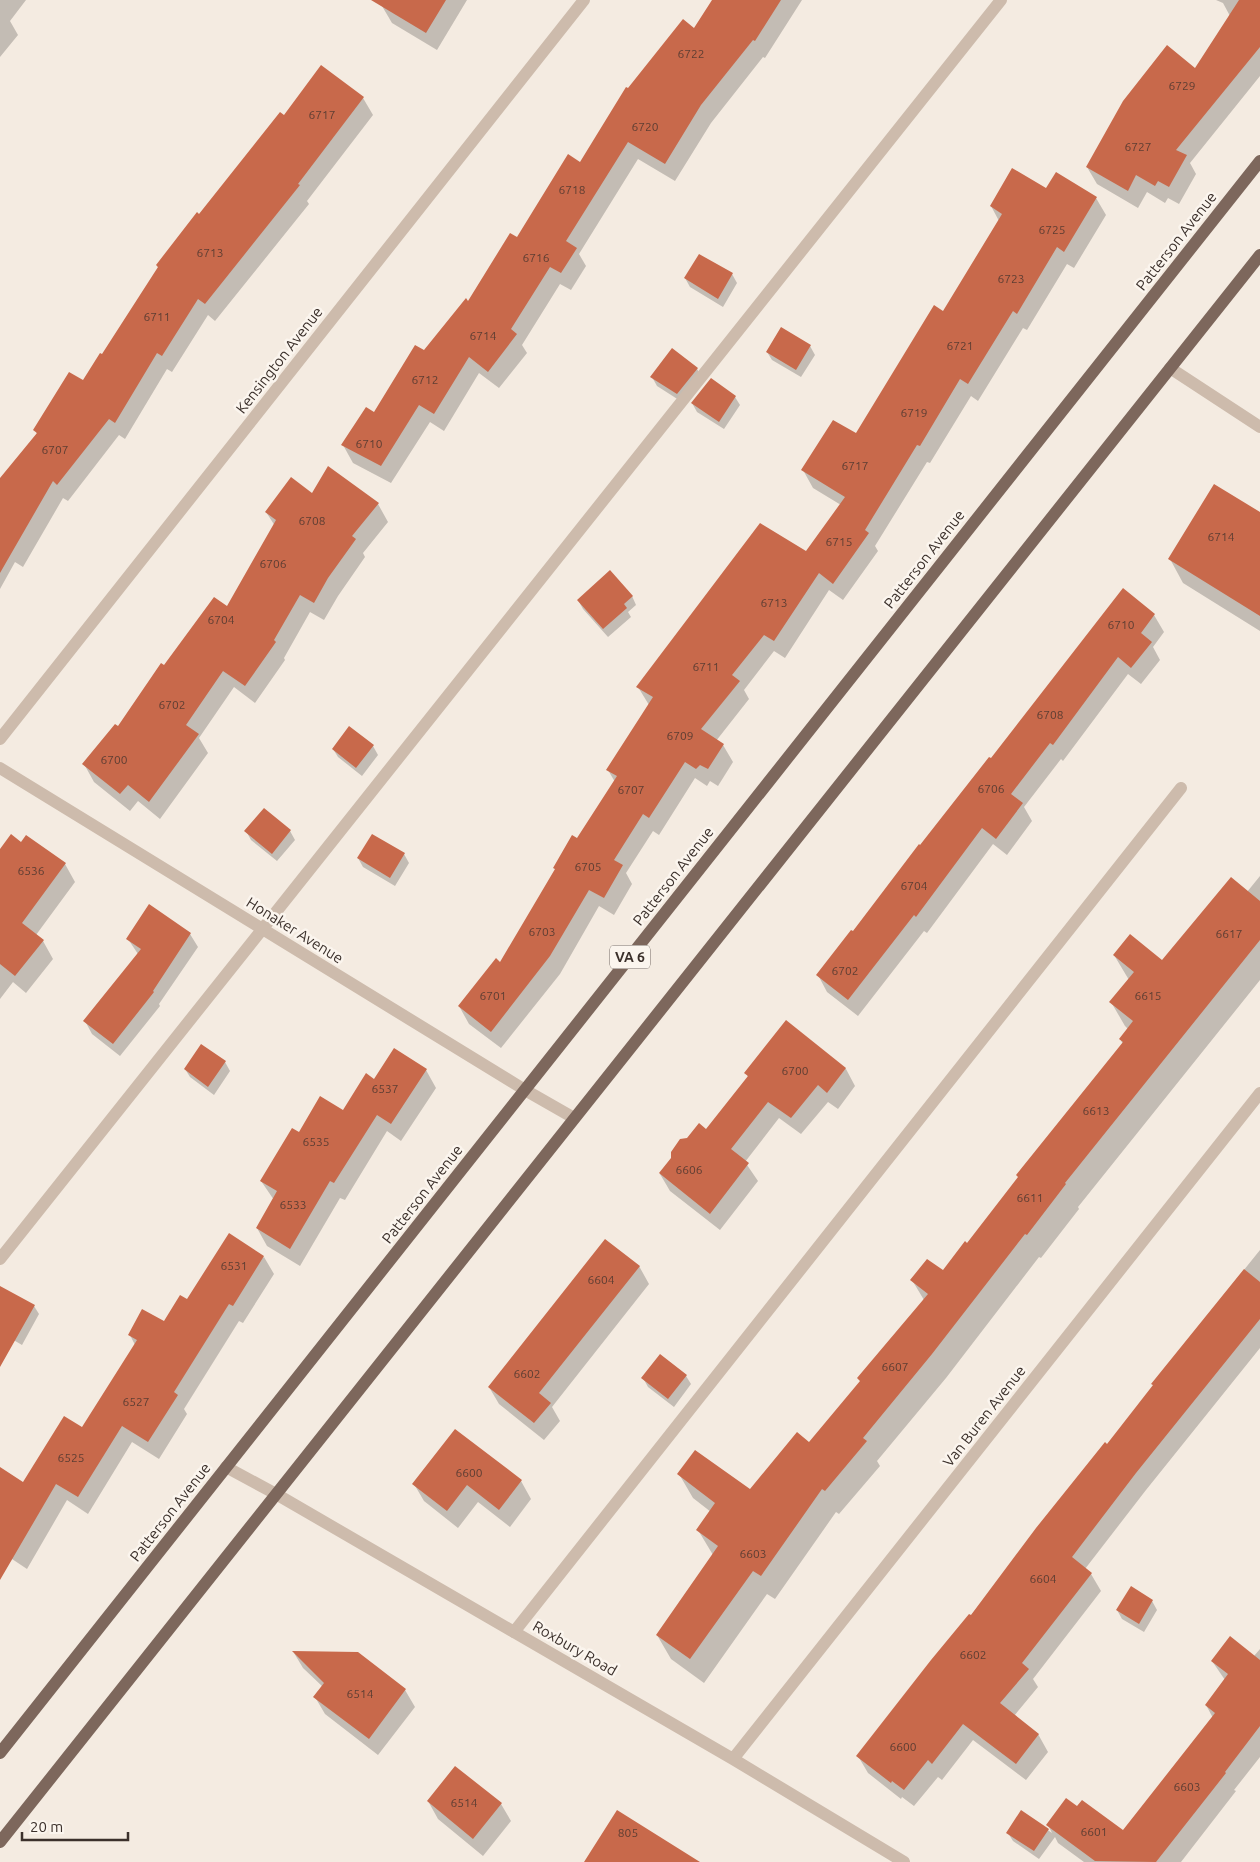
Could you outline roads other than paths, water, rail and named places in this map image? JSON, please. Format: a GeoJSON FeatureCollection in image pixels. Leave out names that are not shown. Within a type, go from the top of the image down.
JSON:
{"type":"FeatureCollection","features":[{"type":"Feature","properties":{"kind":"main road","name":"Patterson Avenue"},"geometry":{"type":"LineString","coordinates":[[0,1753],[1260,161]]}},
{"type":"Feature","properties":{"kind":"main road"},"geometry":{"type":"LineString","coordinates":[[0,1842],[1260,255]]}},
{"type":"Feature","properties":{"kind":"street","name":"Kensington Avenue"},"geometry":{"type":"LineString","coordinates":[[0,740],[584,0]]}},
{"type":"Feature","properties":{"kind":"street"},"geometry":{"type":"LineString","coordinates":[[0,1259],[1001,0]]}},
{"type":"Feature","properties":{"kind":"street"},"geometry":{"type":"LineString","coordinates":[[1170,368],[1260,427]]}},
{"type":"Feature","properties":{"kind":"street","name":"Honaker Avenue"},"geometry":{"type":"LineString","coordinates":[[0,768],[525,1090],[574,1118]]}},
{"type":"Feature","properties":{"kind":"street"},"geometry":{"type":"LineString","coordinates":[[514,1632],[1181,788]]}},
{"type":"Feature","properties":{"kind":"street","name":"Van Buren Avenue"},"geometry":{"type":"LineString","coordinates":[[733,1759],[1260,1092]]}},
{"type":"Feature","properties":{"kind":"street","name":"Roxbury Road"},"geometry":{"type":"LineString","coordinates":[[226,1467],[276,1494],[733,1759],[904,1862]]}}]}
